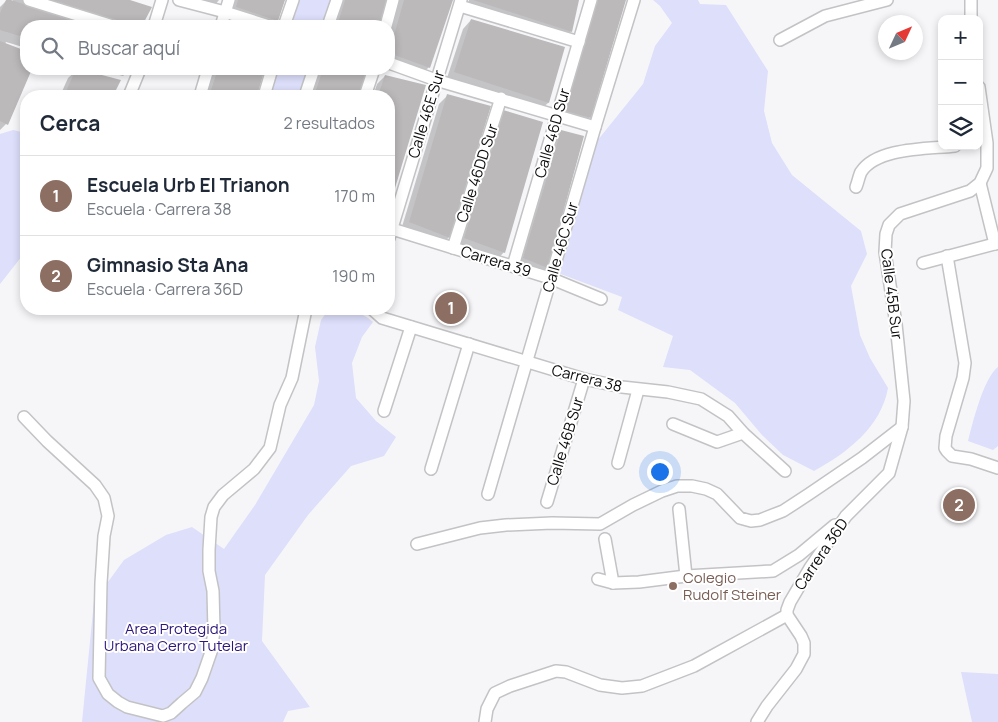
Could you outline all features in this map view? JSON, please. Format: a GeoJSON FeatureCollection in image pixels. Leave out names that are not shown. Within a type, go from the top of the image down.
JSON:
{"type":"FeatureCollection","features":[{"type":"Feature","properties":{"kind":"street"},"geometry":{"type":"LineString","coordinates":[[29,0],[94,20]]}},
{"type":"Feature","properties":{"kind":"street"},"geometry":{"type":"LineString","coordinates":[[156,20],[162,0]]}},
{"type":"Feature","properties":{"kind":"street"},"geometry":{"type":"LineString","coordinates":[[178,0],[250,20]]}},
{"type":"Feature","properties":{"kind":"street"},"geometry":{"type":"LineString","coordinates":[[223,20],[229,0]]}},
{"type":"Feature","properties":{"kind":"street"},"geometry":{"type":"LineString","coordinates":[[286,20],[293,0]]}},
{"type":"Feature","properties":{"kind":"street"},"geometry":{"type":"LineString","coordinates":[[330,20],[336,0]]}},
{"type":"Feature","properties":{"kind":"street"},"geometry":{"type":"LineString","coordinates":[[388,20],[393,0]]}},
{"type":"Feature","properties":{"kind":"street","name":"Calle 46D Sur"},"geometry":{"type":"LineString","coordinates":[[513,266],[591,0]]}},
{"type":"Feature","properties":{"kind":"street","name":"Calle 46C Sur"},"geometry":{"type":"LineString","coordinates":[[488,494],[550,278],[634,0]]}},
{"type":"Feature","properties":{"kind":"street"},"geometry":{"type":"LineString","coordinates":[[780,40],[825,16],[887,0]]}},
{"type":"Feature","properties":{"kind":"street"},"geometry":{"type":"LineString","coordinates":[[968,1],[970,15]]}},
{"type":"Feature","properties":{"kind":"street"},"geometry":{"type":"LineString","coordinates":[[460,3],[579,42]]}},
{"type":"Feature","properties":{"kind":"street","name":"Calle 46E Sur"},"geometry":{"type":"LineString","coordinates":[[395,213],[460,3]]}},
{"type":"Feature","properties":{"kind":"street"},"geometry":{"type":"LineString","coordinates":[[395,65],[436,80],[595,126]]}},
{"type":"Feature","properties":{"kind":"street"},"geometry":{"type":"LineString","coordinates":[[131,90],[138,75]]}},
{"type":"Feature","properties":{"kind":"street"},"geometry":{"type":"LineString","coordinates":[[202,90],[206,75]]}},
{"type":"Feature","properties":{"kind":"street"},"geometry":{"type":"LineString","coordinates":[[266,90],[270,75]]}},
{"type":"Feature","properties":{"kind":"street"},"geometry":{"type":"LineString","coordinates":[[307,90],[312,75]]}},
{"type":"Feature","properties":{"kind":"street"},"geometry":{"type":"LineString","coordinates":[[368,90],[372,75]]}},
{"type":"Feature","properties":{"kind":"street","name":"Calle 46DD Sur"},"geometry":{"type":"LineString","coordinates":[[453,248],[501,98]]}},
{"type":"Feature","properties":{"kind":"street"},"geometry":{"type":"LineString","coordinates":[[923,263],[997,243],[980,183],[987,168],[983,143]]}},
{"type":"Feature","properties":{"kind":"street"},"geometry":{"type":"LineString","coordinates":[[856,187],[861,172],[870,162],[889,153],[938,148]]}},
{"type":"Feature","properties":{"kind":"street","name":"Calle 45B Sur"},"geometry":{"type":"LineString","coordinates":[[889,473],[902,427],[904,401],[896,324],[885,252],[886,234],[889,225],[900,214],[970,191],[980,183]]}},
{"type":"Feature","properties":{"kind":"street","name":"Carrera 39"},"geometry":{"type":"LineString","coordinates":[[395,234],[513,266],[550,278],[601,299]]}},
{"type":"Feature","properties":{"kind":"street"},"geometry":{"type":"LineString","coordinates":[[947,256],[965,363],[963,378],[946,436],[945,448],[952,456],[971,459],[998,468]]}},
{"type":"Feature","properties":{"kind":"street"},"geometry":{"type":"LineString","coordinates":[[24,417],[46,441],[95,485],[104,498],[108,516],[104,536],[101,584],[99,678],[108,694],[126,707],[163,716],[171,712],[194,692],[202,678],[211,652],[214,631],[213,590],[209,571],[209,550],[214,506],[254,469],[270,448],[280,405],[292,378],[305,315]]}},
{"type":"Feature","properties":{"kind":"street","name":"Carrera 38"},"geometry":{"type":"LineString","coordinates":[[379,315],[382,318],[584,379],[638,390],[668,392],[701,399],[728,416],[743,433],[785,471]]}},
{"type":"Feature","properties":{"kind":"street"},"geometry":{"type":"LineString","coordinates":[[384,412],[411,327]]}},
{"type":"Feature","properties":{"kind":"street"},"geometry":{"type":"LineString","coordinates":[[431,468],[469,344]]}},
{"type":"Feature","properties":{"kind":"street","name":"Calle 46B Sur"},"geometry":{"type":"LineString","coordinates":[[547,502],[584,379]]}},
{"type":"Feature","properties":{"kind":"street"},"geometry":{"type":"LineString","coordinates":[[618,463],[638,390]]}},
{"type":"Feature","properties":{"kind":"street"},"geometry":{"type":"LineString","coordinates":[[673,424],[717,442],[743,433]]}},
{"type":"Feature","properties":{"kind":"street"},"geometry":{"type":"LineString","coordinates":[[417,544],[480,528],[506,524],[600,524],[632,505],[677,486],[692,486],[706,489],[717,494],[740,518],[751,521],[760,520],[783,511],[809,494],[862,458],[902,427]]}},
{"type":"Feature","properties":{"kind":"street","name":"Carrera 36D"},"geometry":{"type":"LineString","coordinates":[[787,614],[790,602],[810,568],[846,516],[889,473]]}},
{"type":"Feature","properties":{"kind":"street"},"geometry":{"type":"LineString","coordinates":[[679,509],[686,576]]}},
{"type":"Feature","properties":{"kind":"street"},"geometry":{"type":"LineString","coordinates":[[598,579],[613,583],[639,582],[686,576],[773,571],[846,516]]}},
{"type":"Feature","properties":{"kind":"street"},"geometry":{"type":"LineString","coordinates":[[605,539],[613,583]]}},
{"type":"Feature","properties":{"kind":"street"},"geometry":{"type":"LineString","coordinates":[[485,722],[487,710],[495,693],[510,686],[556,671],[566,672],[600,685],[622,688],[642,686],[694,666],[787,614],[804,643],[804,654],[796,669],[756,722]]}},
{"type":"Feature","properties":{"kind":"green space"},"geometry":{"type":"Polygon","coordinates":[[[300,0],[331,0],[324,20],[293,20],[300,0]]]}},
{"type":"Feature","properties":{"kind":"green space"},"geometry":{"type":"Polygon","coordinates":[[[653,0],[698,0],[700,4],[726,5],[768,71],[764,111],[772,143],[792,175],[861,231],[867,254],[851,286],[860,335],[870,358],[888,388],[878,415],[870,427],[850,447],[814,471],[783,455],[762,435],[735,403],[690,370],[663,367],[673,336],[618,310],[622,297],[558,273],[597,141],[643,84],[655,46],[672,23],[660,6],[653,0]]]}},
{"type":"Feature","properties":{"kind":"green space"},"geometry":{"type":"Polygon","coordinates":[[[276,75],[307,75],[302,90],[271,90],[276,75]]]}},
{"type":"Feature","properties":{"kind":"green space"},"geometry":{"type":"Polygon","coordinates":[[[13,130],[20,132],[20,259],[0,284],[0,134],[13,130]]]}},
{"type":"Feature","properties":{"kind":"green space","name":"Area Protegida Urbana Cerro Tutelar"},"geometry":{"type":"Polygon","coordinates":[[[325,315],[363,315],[373,322],[362,337],[352,363],[356,398],[376,421],[396,437],[384,456],[351,466],[308,515],[265,575],[262,641],[310,707],[288,711],[283,722],[82,722],[94,601],[124,560],[166,535],[192,527],[224,549],[255,505],[314,405],[319,381],[315,347],[321,320],[325,315]]]}},
{"type":"Feature","properties":{"kind":"green space"},"geometry":{"type":"Polygon","coordinates":[[[998,367],[998,446],[993,450],[968,441],[983,391],[998,367]]]}},
{"type":"Feature","properties":{"kind":"green space"},"geometry":{"type":"Polygon","coordinates":[[[961,672],[998,674],[998,722],[972,722],[961,672]]]}},
{"type":"Feature","properties":{"kind":"building"},"geometry":{"type":"Polygon","coordinates":[[[6,0],[11,0],[74,20],[20,20],[20,36],[0,30],[0,13],[6,0]]]}},
{"type":"Feature","properties":{"kind":"building"},"geometry":{"type":"Polygon","coordinates":[[[49,0],[130,0],[152,7],[145,20],[109,20],[49,0]]]}},
{"type":"Feature","properties":{"kind":"building"},"geometry":{"type":"Polygon","coordinates":[[[238,0],[285,0],[278,20],[236,7],[238,0]]]}},
{"type":"Feature","properties":{"kind":"building"},"geometry":{"type":"Polygon","coordinates":[[[345,0],[387,0],[382,20],[339,20],[345,0]]]}},
{"type":"Feature","properties":{"kind":"building"},"geometry":{"type":"Polygon","coordinates":[[[404,0],[453,0],[430,68],[395,55],[395,32],[404,0]]]}},
{"type":"Feature","properties":{"kind":"building"},"geometry":{"type":"Polygon","coordinates":[[[473,0],[579,0],[572,32],[473,0]]]}},
{"type":"Feature","properties":{"kind":"building"},"geometry":{"type":"Polygon","coordinates":[[[597,0],[626,0],[591,118],[565,111],[597,0]]]}},
{"type":"Feature","properties":{"kind":"building"},"geometry":{"type":"Polygon","coordinates":[[[471,19],[565,47],[549,103],[454,72],[471,19]]]}},
{"type":"Feature","properties":{"kind":"building"},"geometry":{"type":"Polygon","coordinates":[[[0,41],[20,49],[20,75],[29,75],[23,90],[20,90],[20,97],[8,125],[0,121],[0,41]]]}},
{"type":"Feature","properties":{"kind":"building"},"geometry":{"type":"Polygon","coordinates":[[[73,75],[102,75],[121,80],[116,90],[67,90],[73,75]]]}},
{"type":"Feature","properties":{"kind":"building"},"geometry":{"type":"Polygon","coordinates":[[[216,75],[263,75],[259,90],[211,90],[216,75]]]}},
{"type":"Feature","properties":{"kind":"building"},"geometry":{"type":"Polygon","coordinates":[[[321,75],[368,75],[363,90],[316,90],[321,75]]]}},
{"type":"Feature","properties":{"kind":"building"},"geometry":{"type":"Polygon","coordinates":[[[385,75],[426,85],[395,188],[395,90],[380,90],[385,75]]]}},
{"type":"Feature","properties":{"kind":"building"},"geometry":{"type":"Polygon","coordinates":[[[447,94],[491,106],[450,238],[409,222],[447,94]]]}},
{"type":"Feature","properties":{"kind":"building"},"geometry":{"type":"Polygon","coordinates":[[[503,110],[543,122],[505,253],[464,238],[503,110]]]}},
{"type":"Feature","properties":{"kind":"building"},"geometry":{"type":"Polygon","coordinates":[[[561,130],[584,136],[548,268],[523,258],[561,130]]]}},
{"type":"Feature","properties":{"kind":"place","name":"Escuela Urb El Trianon"},"geometry":{"type":"Point","coordinates":[451,308]}},
{"type":"Feature","properties":{"kind":"place","name":"Gimnasio Sta Ana"},"geometry":{"type":"Point","coordinates":[959,505]}},
{"type":"Feature","properties":{"kind":"place","name":"Colegio Rudolf Steiner"},"geometry":{"type":"Point","coordinates":[673,586]}}]}
